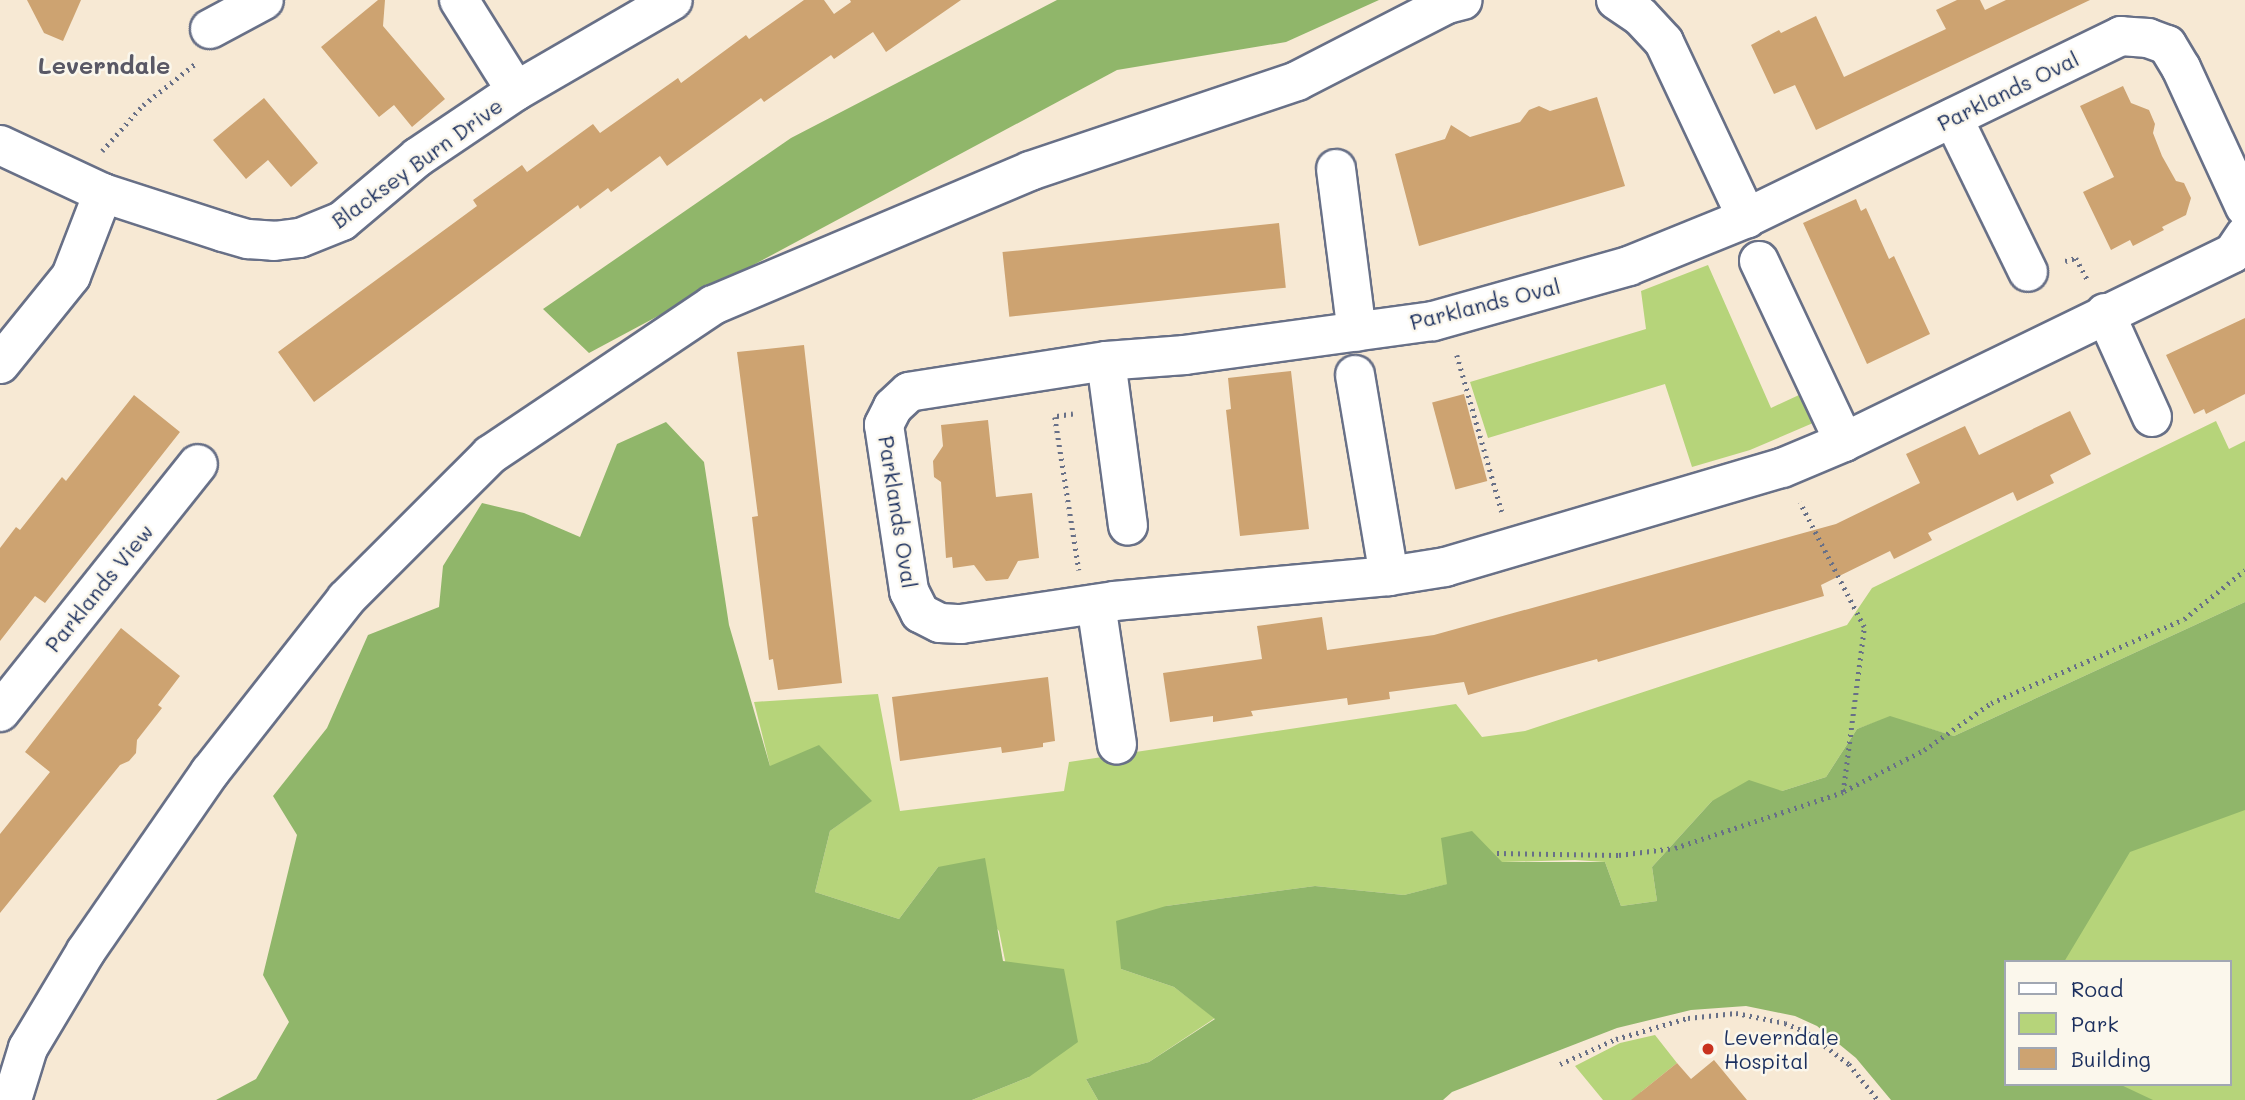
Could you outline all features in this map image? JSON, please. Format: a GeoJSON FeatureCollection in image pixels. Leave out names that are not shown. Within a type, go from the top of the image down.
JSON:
{"type":"FeatureCollection","features":[{"type":"Feature","properties":{"kind":"street"},"geometry":{"type":"LineString","coordinates":[[210,29],[264,0]]}},
{"type":"Feature","properties":{"kind":"street","name":"Blacksey Burn Drive"},"geometry":{"type":"LineString","coordinates":[[459,0],[516,91]]}},
{"type":"Feature","properties":{"kind":"street","name":"Blacksey Burn Drive"},"geometry":{"type":"LineString","coordinates":[[0,145],[91,188],[248,239],[274,241],[300,238],[342,221],[418,157],[516,91],[673,0]]}},
{"type":"Feature","properties":{"kind":"street"},"geometry":{"type":"LineString","coordinates":[[12,1100],[28,1048],[86,951],[210,772],[345,599],[491,455],[713,305],[1030,171],[1297,81],[1447,4],[1463,0]]}},
{"type":"Feature","properties":{"kind":"street"},"geometry":{"type":"LineString","coordinates":[[1616,0],[1640,16],[1664,42],[1748,218]]}},
{"type":"Feature","properties":{"kind":"street","name":"Parklands Oval"},"geometry":{"type":"LineString","coordinates":[[2245,207],[2181,68],[2167,45],[2148,38],[2121,36],[1748,218],[1629,266],[1446,317],[1185,355],[1106,361],[909,392],[893,407],[884,425],[909,591],[920,613],[940,623],[961,624],[1091,605],[1389,576],[1445,567],[1782,468],[1844,442],[2233,253],[2245,234]]}},
{"type":"Feature","properties":{"kind":"street"},"geometry":{"type":"LineString","coordinates":[[1953,118],[2028,272]]}},
{"type":"Feature","properties":{"kind":"street"},"geometry":{"type":"LineString","coordinates":[[1336,169],[1357,332]]}},
{"type":"Feature","properties":{"kind":"street"},"geometry":{"type":"LineString","coordinates":[[0,365],[71,276],[91,188]]}},
{"type":"Feature","properties":{"kind":"street"},"geometry":{"type":"LineString","coordinates":[[1759,261],[1844,442]]}},
{"type":"Feature","properties":{"kind":"street"},"geometry":{"type":"LineString","coordinates":[[2105,313],[2152,417]]}},
{"type":"Feature","properties":{"kind":"street"},"geometry":{"type":"LineString","coordinates":[[1106,361],[1128,526]]}},
{"type":"Feature","properties":{"kind":"street"},"geometry":{"type":"LineString","coordinates":[[1355,375],[1389,576]]}},
{"type":"Feature","properties":{"kind":"street","name":"Parklands View"},"geometry":{"type":"LineString","coordinates":[[0,712],[198,464]]}},
{"type":"Feature","properties":{"kind":"street"},"geometry":{"type":"LineString","coordinates":[[1091,605],[1117,744]]}},
{"type":"Feature","properties":{"kind":"path"},"geometry":{"type":"LineString","coordinates":[[91,188],[118,130],[143,105],[191,66],[214,53],[210,29]]}},
{"type":"Feature","properties":{"kind":"path"},"geometry":{"type":"LineString","coordinates":[[2028,272],[2076,258],[2105,313]]}},
{"type":"Feature","properties":{"kind":"path"},"geometry":{"type":"LineString","coordinates":[[1446,317],[1512,548]]}},
{"type":"Feature","properties":{"kind":"path"},"geometry":{"type":"LineString","coordinates":[[1091,605],[1055,417],[1112,407]]}},
{"type":"Feature","properties":{"kind":"path"},"geometry":{"type":"LineString","coordinates":[[1782,468],[1864,627],[1843,792]]}},
{"type":"Feature","properties":{"kind":"path"},"geometry":{"type":"LineString","coordinates":[[1497,853],[1619,855],[1675,848],[1843,792],[1924,750],[1991,703],[2184,619],[2245,570]]}},
{"type":"Feature","properties":{"kind":"path"},"geometry":{"type":"LineString","coordinates":[[1560,1065],[1616,1039],[1688,1018],[1736,1013],[1785,1023],[1808,1033],[1849,1064],[1878,1100]]}},
{"type":"Feature","properties":{"kind":"green space"},"geometry":{"type":"Polygon","coordinates":[[[1057,0],[1379,0],[1286,42],[1117,70],[589,353],[543,309],[791,138],[1057,0]]]}},
{"type":"Feature","properties":{"kind":"green space"},"geometry":{"type":"Polygon","coordinates":[[[1708,265],[1771,408],[1799,395],[1813,423],[1750,450],[1692,467],[1665,384],[1488,438],[1470,382],[1646,329],[1641,291],[1708,265]]]}},
{"type":"Feature","properties":{"kind":"green space"},"geometry":{"type":"Polygon","coordinates":[[[2216,421],[2229,449],[2245,441],[2245,602],[1954,736],[1890,717],[1857,729],[1826,777],[1782,791],[1712,801],[1652,867],[1657,901],[1621,906],[1605,862],[1575,860],[1502,862],[1448,884],[1404,895],[1315,886],[1166,906],[1121,969],[1174,987],[1215,1018],[1149,1062],[1086,1079],[1098,1100],[972,1100],[1029,1077],[999,931],[938,867],[899,919],[815,892],[830,831],[871,801],[770,766],[754,702],[878,694],[900,811],[1064,791],[1069,762],[1456,704],[1482,737],[1525,731],[1847,625],[1872,588],[2216,421]]]}},
{"type":"Feature","properties":{"kind":"green space"},"geometry":{"type":"Polygon","coordinates":[[[666,422],[704,462],[729,625],[770,766],[819,745],[872,801],[830,831],[815,892],[899,919],[938,867],[985,858],[1003,961],[1064,969],[1078,1042],[1029,1077],[972,1100],[216,1100],[256,1079],[289,1022],[263,975],[297,835],[273,796],[327,728],[368,635],[439,607],[443,566],[482,503],[524,513],[580,537],[617,444],[666,422]]]}},
{"type":"Feature","properties":{"kind":"green space"},"geometry":{"type":"Polygon","coordinates":[[[2245,602],[2245,810],[2130,852],[2065,960],[2004,960],[2004,1086],[2123,1086],[2153,1100],[1891,1100],[1856,1058],[1817,1026],[1795,1016],[1746,1006],[1691,1010],[1617,1028],[1452,1092],[1443,1100],[1098,1100],[1086,1079],[1149,1062],[1215,1019],[1174,987],[1121,969],[1116,921],[1166,906],[1315,886],[1404,895],[1447,884],[1441,838],[1472,831],[1502,862],[1605,862],[1621,906],[1657,901],[1652,867],[1712,801],[1749,780],[1782,791],[1826,777],[1857,729],[1890,716],[1954,736],[2245,602]]]}},
{"type":"Feature","properties":{"kind":"green space"},"geometry":{"type":"Polygon","coordinates":[[[2245,739],[2245,1100],[1891,1100],[1981,868],[2245,739]]]}},
{"type":"Feature","properties":{"kind":"green space"},"geometry":{"type":"Polygon","coordinates":[[[1655,1035],[1677,1063],[1641,1092],[1647,1100],[1603,1100],[1575,1066],[1620,1043],[1655,1035]]]}},
{"type":"Feature","properties":{"kind":"building"},"geometry":{"type":"Polygon","coordinates":[[[27,0],[81,0],[63,41],[44,33],[27,0]]]}},
{"type":"Feature","properties":{"kind":"building"},"geometry":{"type":"Polygon","coordinates":[[[378,0],[385,0],[383,26],[445,99],[412,127],[394,105],[379,117],[321,47],[378,0]]]}},
{"type":"Feature","properties":{"kind":"building"},"geometry":{"type":"Polygon","coordinates":[[[804,0],[824,0],[834,14],[851,2],[850,0],[961,0],[886,52],[873,32],[834,59],[831,55],[764,102],[761,98],[667,166],[660,156],[611,192],[608,188],[580,209],[578,205],[314,402],[278,352],[477,206],[473,200],[522,165],[527,172],[593,124],[600,133],[678,78],[681,83],[746,35],[749,39],[804,0]]]}},
{"type":"Feature","properties":{"kind":"building"},"geometry":{"type":"Polygon","coordinates":[[[1957,0],[1980,0],[1985,10],[2006,0],[2090,0],[1816,130],[1795,85],[1774,94],[1751,45],[1779,30],[1781,33],[1816,16],[1844,77],[1946,29],[1936,10],[1957,0]]]}},
{"type":"Feature","properties":{"kind":"building"},"geometry":{"type":"Polygon","coordinates":[[[2123,86],[2131,103],[2149,110],[2155,124],[2153,133],[2162,156],[2176,181],[2184,183],[2191,198],[2186,215],[2162,227],[2164,230],[2133,246],[2130,240],[2111,250],[2083,192],[2114,177],[2080,106],[2123,86]]]}},
{"type":"Feature","properties":{"kind":"building"},"geometry":{"type":"Polygon","coordinates":[[[1597,97],[1625,186],[1419,246],[1395,154],[1445,139],[1451,125],[1470,137],[1520,122],[1529,110],[1539,106],[1550,111],[1597,97]]]}},
{"type":"Feature","properties":{"kind":"building"},"geometry":{"type":"Polygon","coordinates":[[[264,98],[318,163],[291,187],[268,160],[246,179],[213,140],[264,98]]]}},
{"type":"Feature","properties":{"kind":"building"},"geometry":{"type":"Polygon","coordinates":[[[1856,199],[1861,211],[1866,208],[1889,259],[1894,256],[1930,334],[1867,364],[1803,223],[1856,199]]]}},
{"type":"Feature","properties":{"kind":"building"},"geometry":{"type":"Polygon","coordinates":[[[1279,223],[1286,288],[1009,317],[1003,252],[1279,223]]]}},
{"type":"Feature","properties":{"kind":"building"},"geometry":{"type":"Polygon","coordinates":[[[2245,318],[2245,394],[2206,414],[2204,409],[2194,414],[2166,355],[2245,318]]]}},
{"type":"Feature","properties":{"kind":"building"},"geometry":{"type":"Polygon","coordinates":[[[804,345],[842,683],[778,690],[773,659],[769,660],[752,517],[758,516],[737,352],[804,345]]]}},
{"type":"Feature","properties":{"kind":"building"},"geometry":{"type":"Polygon","coordinates":[[[1291,371],[1309,529],[1240,536],[1226,410],[1231,409],[1228,378],[1291,371]]]}},
{"type":"Feature","properties":{"kind":"building"},"geometry":{"type":"Polygon","coordinates":[[[1464,394],[1487,481],[1455,489],[1432,403],[1464,394]]]}},
{"type":"Feature","properties":{"kind":"building"},"geometry":{"type":"Polygon","coordinates":[[[134,395],[180,432],[45,603],[35,596],[0,641],[0,548],[16,527],[20,530],[62,477],[66,481],[134,395]]]}},
{"type":"Feature","properties":{"kind":"building"},"geometry":{"type":"Polygon","coordinates":[[[2070,411],[2091,454],[2050,475],[2054,483],[2017,501],[2013,492],[1928,533],[1932,540],[1894,559],[1890,551],[1821,585],[1824,596],[1598,662],[1597,659],[1468,695],[1464,682],[1389,692],[1390,699],[1348,705],[1347,698],[1251,711],[1253,716],[1213,722],[1213,716],[1170,722],[1163,673],[1262,659],[1257,626],[1322,617],[1327,650],[1434,635],[1836,524],[1920,483],[1906,454],[1965,426],[1979,455],[2070,411]]]}},
{"type":"Feature","properties":{"kind":"building"},"geometry":{"type":"Polygon","coordinates":[[[988,420],[996,497],[1032,493],[1039,558],[1018,561],[1008,579],[986,581],[974,565],[953,568],[952,557],[946,558],[941,482],[934,477],[933,461],[943,446],[941,425],[988,420]]]}},
{"type":"Feature","properties":{"kind":"building"},"geometry":{"type":"Polygon","coordinates":[[[121,628],[180,676],[158,705],[162,708],[137,740],[136,753],[129,761],[120,765],[0,913],[0,834],[50,772],[25,752],[121,628]]]}},
{"type":"Feature","properties":{"kind":"building"},"geometry":{"type":"Polygon","coordinates":[[[1048,677],[1055,741],[1043,743],[1043,747],[1002,753],[1001,747],[900,761],[892,697],[1048,677]]]}},
{"type":"Feature","properties":{"kind":"building"},"geometry":{"type":"Polygon","coordinates":[[[1714,1060],[1747,1100],[1631,1100],[1677,1063],[1691,1079],[1714,1060]]]}},
{"type":"Feature","properties":{"kind":"place","name":"Leverndale Hospital"},"geometry":{"type":"Point","coordinates":[1708,1049]}},
{"type":"Feature","properties":{"kind":"district","name":"Leverndale"},"geometry":{"type":"Point","coordinates":[104,65]}}]}
